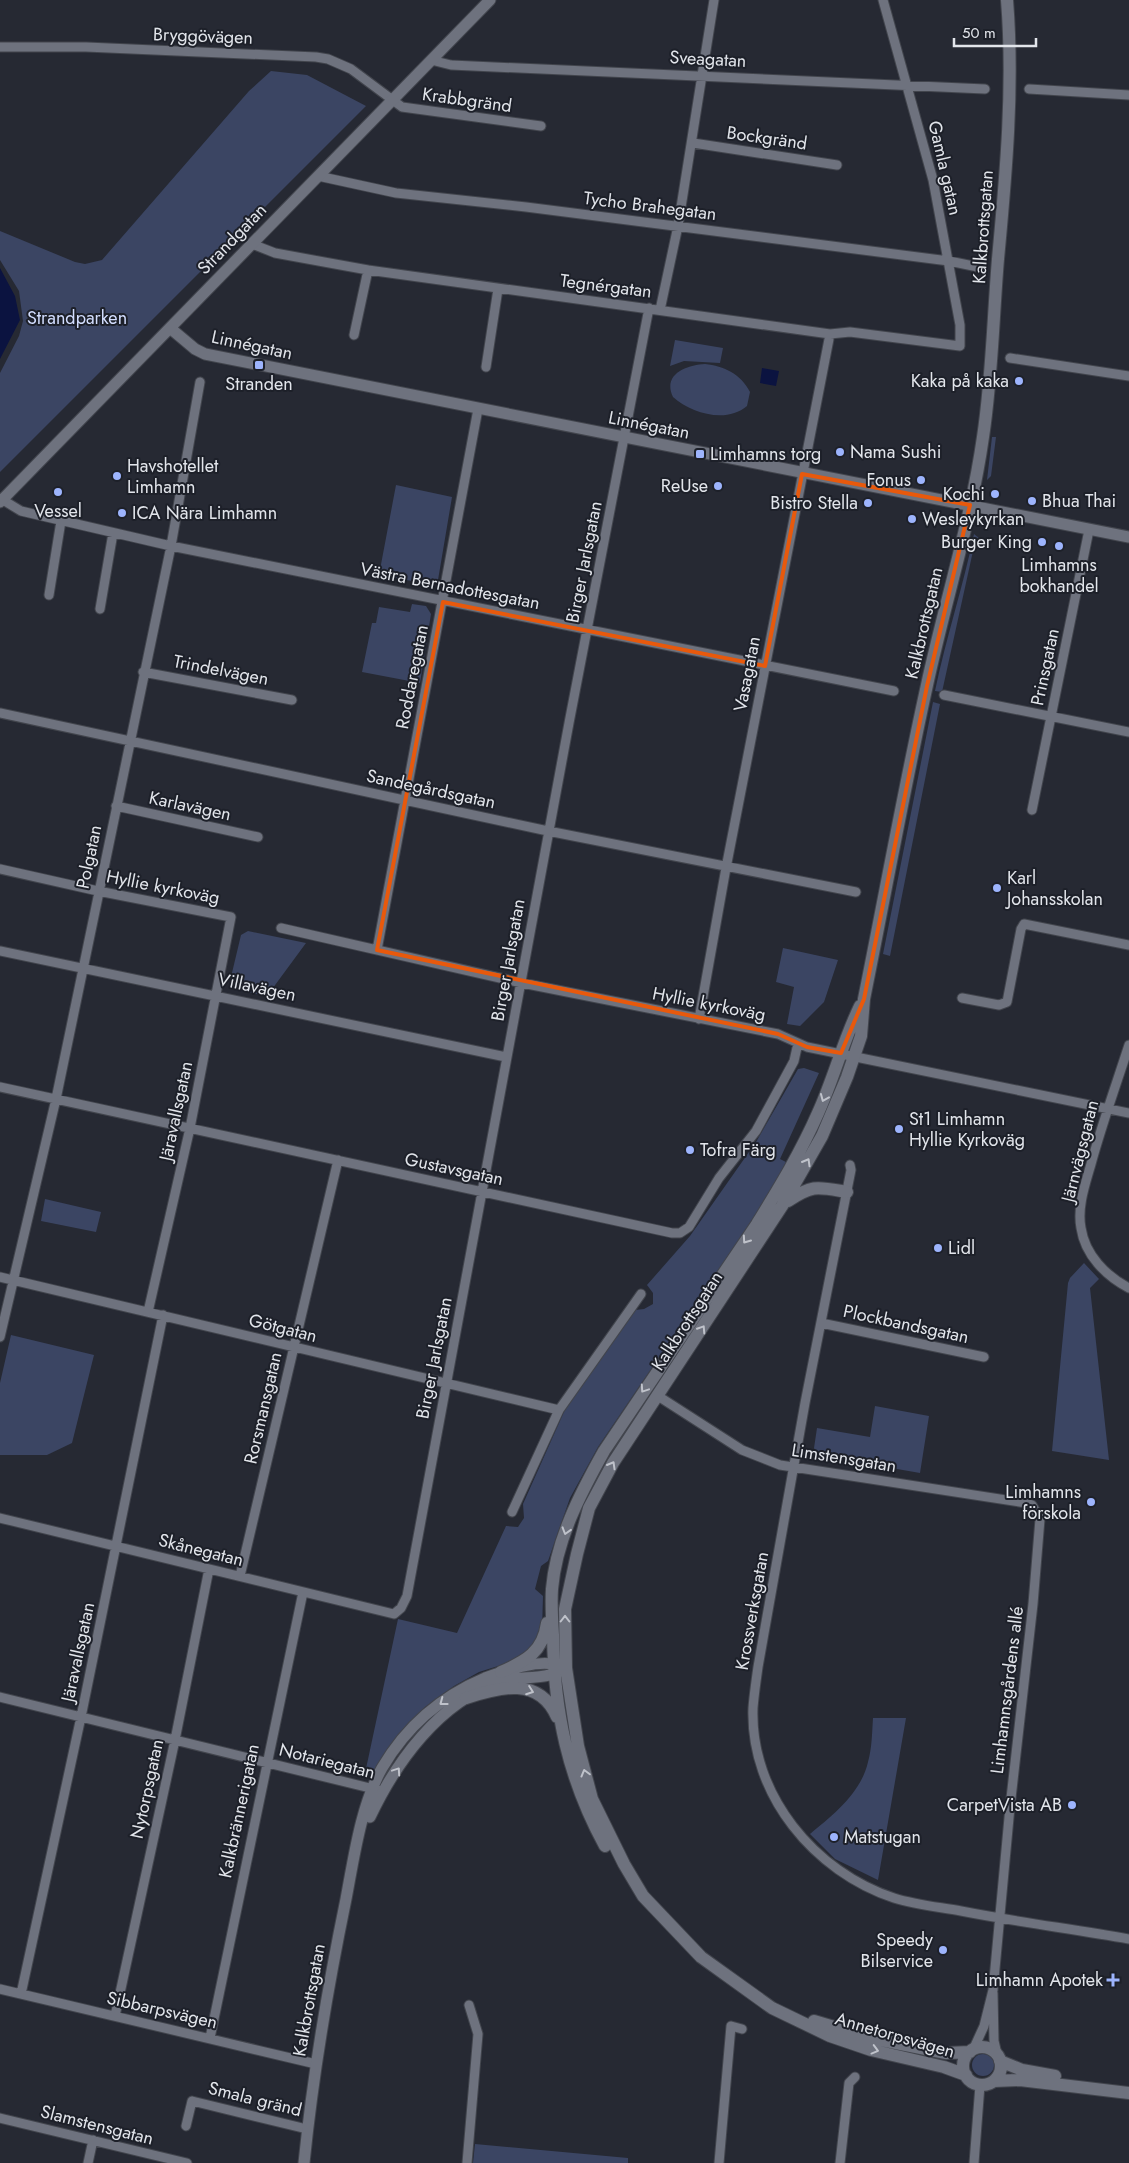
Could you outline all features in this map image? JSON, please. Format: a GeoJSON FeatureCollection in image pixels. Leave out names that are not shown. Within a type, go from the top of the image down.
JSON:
{"type":"FeatureCollection","features":[{"type":"Feature","properties":{"kind":"main road","name":"Kalkbrottsgatan"},"geometry":{"type":"LineString","coordinates":[[566,1668],[566,1609],[589,1508],[613,1463],[782,1206],[822,1136],[855,1056],[861,1036],[864,1000],[927,686],[970,505],[983,438],[993,355],[997,270],[1005,180],[1009,88],[1009,0]]}},
{"type":"Feature","properties":{"kind":"main road","name":"Kalkbrottsgatan"},"geometry":{"type":"LineString","coordinates":[[643,1896],[610,1857],[590,1818],[574,1778],[562,1729],[554,1669],[552,1589],[568,1524],[588,1480],[630,1409],[757,1224],[780,1186],[818,1114],[848,1032],[864,1000]]}},
{"type":"Feature","properties":{"kind":"main road"},"geometry":{"type":"LineString","coordinates":[[782,1206],[807,1189],[818,1188],[847,1192]]}},
{"type":"Feature","properties":{"kind":"main road"},"geometry":{"type":"LineString","coordinates":[[501,1672],[522,1663],[537,1651],[544,1640],[552,1589]]}},
{"type":"Feature","properties":{"kind":"main road","name":"Annetorpsvägen"},"geometry":{"type":"LineString","coordinates":[[566,1668],[576,1736],[592,1799],[607,1834],[643,1896],[701,1957],[772,2008],[830,2036],[966,2075],[973,2082],[980,2085]]}},
{"type":"Feature","properties":{"kind":"main road"},"geometry":{"type":"LineString","coordinates":[[466,1698],[503,1688],[529,1690],[549,1703],[562,1729]]}},
{"type":"Feature","properties":{"kind":"main road","name":"Annetorpsvägen"},"geometry":{"type":"LineString","coordinates":[[738,1984],[788,2010],[823,2024],[856,2034],[946,2053],[984,2048],[1022,2070],[1129,2086]]}},
{"type":"Feature","properties":{"kind":"main road","name":"Annetorpsvägen"},"geometry":{"type":"LineString","coordinates":[[966,2075],[964,2064],[972,2051]]}},
{"type":"Feature","properties":{"kind":"main road"},"geometry":{"type":"LineString","coordinates":[[994,2081],[1000,2072],[999,2058]]}},
{"type":"Feature","properties":{"kind":"main road"},"geometry":{"type":"LineString","coordinates":[[980,2085],[994,2081],[1020,2080],[1129,2093]]}},
{"type":"Feature","properties":{"kind":"street","name":"Strandgatan"},"geometry":{"type":"LineString","coordinates":[[1,501],[490,0]]}},
{"type":"Feature","properties":{"kind":"street"},"geometry":{"type":"LineString","coordinates":[[660,310],[678,226],[714,0]]}},
{"type":"Feature","properties":{"kind":"street","name":"Gamla gatan"},"geometry":{"type":"LineString","coordinates":[[883,0],[933,180],[960,325],[960,346]]}},
{"type":"Feature","properties":{"kind":"street","name":"Bryggövägen"},"geometry":{"type":"LineString","coordinates":[[0,47],[91,48],[316,57],[328,59],[351,68],[392,100]]}},
{"type":"Feature","properties":{"kind":"street","name":"Sveagatan"},"geometry":{"type":"LineString","coordinates":[[431,60],[451,65],[985,89]]}},
{"type":"Feature","properties":{"kind":"street"},"geometry":{"type":"LineString","coordinates":[[1029,89],[1129,95]]}},
{"type":"Feature","properties":{"kind":"street","name":"Krabbgränd"},"geometry":{"type":"LineString","coordinates":[[392,100],[402,107],[541,126]]}},
{"type":"Feature","properties":{"kind":"street","name":"Bockgränd"},"geometry":{"type":"LineString","coordinates":[[692,143],[837,165]]}},
{"type":"Feature","properties":{"kind":"street","name":"Tycho Brahegatan"},"geometry":{"type":"LineString","coordinates":[[318,176],[396,193],[678,226],[949,261],[978,267]]}},
{"type":"Feature","properties":{"kind":"street","name":"Tegnérgatan"},"geometry":{"type":"LineString","coordinates":[[252,244],[275,253],[368,270],[498,289],[830,334],[850,332],[960,346]]}},
{"type":"Feature","properties":{"kind":"street"},"geometry":{"type":"LineString","coordinates":[[354,335],[368,270]]}},
{"type":"Feature","properties":{"kind":"street"},"geometry":{"type":"LineString","coordinates":[[486,367],[498,289]]}},
{"type":"Feature","properties":{"kind":"street","name":"Birger Jarlsgatan"},"geometry":{"type":"LineString","coordinates":[[394,1614],[401,1608],[407,1596],[506,1057],[522,983],[548,831],[649,308]]}},
{"type":"Feature","properties":{"kind":"street","name":"Linnégatan"},"geometry":{"type":"LineString","coordinates":[[170,328],[195,349],[205,354],[802,474],[1129,537]]}},
{"type":"Feature","properties":{"kind":"street","name":"Vasagatan"},"geometry":{"type":"LineString","coordinates":[[699,1019],[726,868],[830,334]]}},
{"type":"Feature","properties":{"kind":"street"},"geometry":{"type":"LineString","coordinates":[[1010,358],[1129,376]]}},
{"type":"Feature","properties":{"kind":"street","name":"Polgatan"},"geometry":{"type":"LineString","coordinates":[[0,1337],[56,1099],[143,672],[171,546],[200,382]]}},
{"type":"Feature","properties":{"kind":"street","name":"Roddaregatan"},"geometry":{"type":"LineString","coordinates":[[377,950],[478,409]]}},
{"type":"Feature","properties":{"kind":"street","name":"Västra Bernadottesgatan"},"geometry":{"type":"LineString","coordinates":[[1,501],[21,511],[171,546],[894,692]]}},
{"type":"Feature","properties":{"kind":"street"},"geometry":{"type":"LineString","coordinates":[[49,595],[61,521]]}},
{"type":"Feature","properties":{"kind":"street","name":"Prinsgatan"},"geometry":{"type":"LineString","coordinates":[[1032,810],[1089,530]]}},
{"type":"Feature","properties":{"kind":"street"},"geometry":{"type":"LineString","coordinates":[[100,609],[114,533]]}},
{"type":"Feature","properties":{"kind":"street","name":"Trindelvägen"},"geometry":{"type":"LineString","coordinates":[[143,672],[292,700]]}},
{"type":"Feature","properties":{"kind":"street"},"geometry":{"type":"LineString","coordinates":[[944,695],[1129,732]]}},
{"type":"Feature","properties":{"kind":"street","name":"Sandegårdsgatan"},"geometry":{"type":"LineString","coordinates":[[0,713],[548,831],[726,868],[856,892]]}},
{"type":"Feature","properties":{"kind":"street","name":"Karlavägen"},"geometry":{"type":"LineString","coordinates":[[116,806],[258,837]]}},
{"type":"Feature","properties":{"kind":"street","name":"Hyllie kyrkoväg"},"geometry":{"type":"LineString","coordinates":[[0,869],[98,892],[231,917]]}},
{"type":"Feature","properties":{"kind":"street","name":"Järavallsgatan"},"geometry":{"type":"LineString","coordinates":[[148,1312],[190,1128],[231,917]]}},
{"type":"Feature","properties":{"kind":"street"},"geometry":{"type":"LineString","coordinates":[[962,998],[999,1005],[1007,1002],[1021,929],[1024,924],[1129,945]]}},
{"type":"Feature","properties":{"kind":"street","name":"Hyllie kyrkoväg"},"geometry":{"type":"LineString","coordinates":[[281,928],[522,983],[778,1034],[798,1043],[841,1053],[1129,1113]]}},
{"type":"Feature","properties":{"kind":"street","name":"Villavägen"},"geometry":{"type":"LineString","coordinates":[[0,951],[506,1057]]}},
{"type":"Feature","properties":{"kind":"street","name":"Gustavsgatan"},"geometry":{"type":"LineString","coordinates":[[0,1087],[672,1233],[680,1233],[689,1227],[719,1178],[756,1131],[794,1061],[798,1043]]}},
{"type":"Feature","properties":{"kind":"street","name":"Järnvägsgatan"},"geometry":{"type":"LineString","coordinates":[[1129,1045],[1106,1109],[1082,1195],[1080,1219],[1085,1244],[1098,1265],[1112,1278],[1129,1288]]}},
{"type":"Feature","properties":{"kind":"street","name":"Rorsmansgatan"},"geometry":{"type":"LineString","coordinates":[[240,1576],[338,1160]]}},
{"type":"Feature","properties":{"kind":"street","name":"Krossverksgatan"},"geometry":{"type":"LineString","coordinates":[[850,1164],[851,1170],[847,1192],[758,1667],[753,1710],[758,1753],[771,1793],[799,1835],[820,1855],[851,1879],[870,1888],[909,1902],[1129,1939]]}},
{"type":"Feature","properties":{"kind":"street","name":"Götgatan"},"geometry":{"type":"LineString","coordinates":[[0,1277],[559,1410]]}},
{"type":"Feature","properties":{"kind":"street"},"geometry":{"type":"LineString","coordinates":[[512,1512],[559,1410],[641,1294]]}},
{"type":"Feature","properties":{"kind":"street","name":"Järavallsgatan"},"geometry":{"type":"LineString","coordinates":[[21,1994],[117,1546],[163,1316]]}},
{"type":"Feature","properties":{"kind":"street","name":"Plockbandsgatan"},"geometry":{"type":"LineString","coordinates":[[821,1323],[984,1357]]}},
{"type":"Feature","properties":{"kind":"street","name":"Limstensgatan"},"geometry":{"type":"LineString","coordinates":[[658,1396],[742,1450],[760,1458],[794,1467],[1026,1503],[1038,1512]]}},
{"type":"Feature","properties":{"kind":"street","name":"Limhamnsgårdens allé"},"geometry":{"type":"LineString","coordinates":[[972,2051],[984,2026],[993,1990],[1033,1604],[1040,1525],[1038,1512]]}},
{"type":"Feature","properties":{"kind":"street","name":"Skånegatan"},"geometry":{"type":"LineString","coordinates":[[0,1518],[394,1614]]}},
{"type":"Feature","properties":{"kind":"street","name":"Nytorpsgatan"},"geometry":{"type":"LineString","coordinates":[[115,2016],[175,1740],[209,1569]]}},
{"type":"Feature","properties":{"kind":"street","name":"Kalkbrännerigatan"},"geometry":{"type":"LineString","coordinates":[[210,2038],[266,1762],[303,1592]]}},
{"type":"Feature","properties":{"kind":"street","name":"Kalkbrottsgatan"},"geometry":{"type":"LineString","coordinates":[[304,2163],[307,2129],[328,1984],[357,1844],[390,1755],[418,1721],[460,1690],[501,1672],[566,1668]]}},
{"type":"Feature","properties":{"kind":"street","name":"Kalkbrottsgatan"},"geometry":{"type":"LineString","coordinates":[[378,1790],[414,1745],[438,1720],[466,1698],[505,1680],[554,1669]]}},
{"type":"Feature","properties":{"kind":"street","name":"Notariegatan"},"geometry":{"type":"LineString","coordinates":[[0,1697],[378,1790]]}},
{"type":"Feature","properties":{"kind":"street","name":"Sibbarpsvägen"},"geometry":{"type":"LineString","coordinates":[[0,1989],[316,2064]]}},
{"type":"Feature","properties":{"kind":"street","name":"Limhamnsgårdens allé"},"geometry":{"type":"LineString","coordinates":[[993,1990],[995,2006],[994,2041],[999,2058]]}},
{"type":"Feature","properties":{"kind":"street"},"geometry":{"type":"LineString","coordinates":[[467,2163],[478,2034],[469,2005]]}},
{"type":"Feature","properties":{"kind":"street"},"geometry":{"type":"LineString","coordinates":[[719,2163],[731,2026],[742,2029]]}},
{"type":"Feature","properties":{"kind":"street"},"geometry":{"type":"LineString","coordinates":[[840,2163],[849,2083],[855,2077]]}},
{"type":"Feature","properties":{"kind":"street"},"geometry":{"type":"LineString","coordinates":[[974,2163],[980,2085]]}},
{"type":"Feature","properties":{"kind":"street","name":"Smala gränd"},"geometry":{"type":"LineString","coordinates":[[186,2126],[192,2101],[307,2129]]}},
{"type":"Feature","properties":{"kind":"street","name":"Slamstensgatan"},"geometry":{"type":"LineString","coordinates":[[0,2118],[187,2163]]}},
{"type":"Feature","properties":{"kind":"street"},"geometry":{"type":"LineString","coordinates":[[88,2163],[93,2140]]}},
{"type":"Feature","properties":{"kind":"highlighted area"},"geometry":{"type":"Polygon","coordinates":[[[802,474],[970,505],[927,686],[864,999],[841,1053],[807,1047],[778,1034],[377,950],[443,602],[765,666],[802,474]]]}},
{"type":"Feature","properties":{"kind":"green space","name":"Strandparken"},"geometry":{"type":"Polygon","coordinates":[[[271,71],[307,75],[366,106],[0,472],[0,373],[19,336],[23,321],[19,291],[0,260],[0,231],[75,262],[85,264],[102,260],[249,91],[271,71]]]}},
{"type":"Feature","properties":{"kind":"green space"},"geometry":{"type":"Polygon","coordinates":[[[675,340],[723,348],[720,363],[684,361],[670,366],[675,340]]]}},
{"type":"Feature","properties":{"kind":"green space"},"geometry":{"type":"Polygon","coordinates":[[[705,364],[725,369],[742,380],[750,392],[747,406],[729,414],[709,414],[689,408],[673,397],[670,389],[671,382],[678,372],[691,366],[705,364]]]}},
{"type":"Feature","properties":{"kind":"green space"},"geometry":{"type":"Polygon","coordinates":[[[992,437],[996,437],[991,476],[987,480],[992,437]]]}},
{"type":"Feature","properties":{"kind":"green space"},"geometry":{"type":"Polygon","coordinates":[[[396,485],[452,497],[438,580],[433,585],[379,575],[396,485]]]}},
{"type":"Feature","properties":{"kind":"green space"},"geometry":{"type":"Polygon","coordinates":[[[974,534],[979,538],[978,542],[975,542],[942,692],[935,691],[965,573],[974,534]]]}},
{"type":"Feature","properties":{"kind":"green space"},"geometry":{"type":"Polygon","coordinates":[[[412,604],[426,606],[431,614],[420,683],[362,672],[372,623],[376,623],[379,607],[410,612],[412,604]]]}},
{"type":"Feature","properties":{"kind":"green space"},"geometry":{"type":"Polygon","coordinates":[[[933,702],[940,704],[890,956],[883,954],[933,702]]]}},
{"type":"Feature","properties":{"kind":"green space"},"geometry":{"type":"Polygon","coordinates":[[[248,931],[306,943],[267,996],[232,988],[231,977],[241,935],[248,931]]]}},
{"type":"Feature","properties":{"kind":"green space"},"geometry":{"type":"Polygon","coordinates":[[[783,948],[838,960],[824,1002],[800,1026],[787,1024],[794,987],[776,982],[783,948]]]}},
{"type":"Feature","properties":{"kind":"green space"},"geometry":{"type":"Polygon","coordinates":[[[804,1068],[819,1073],[780,1159],[786,1162],[769,1196],[598,1447],[570,1498],[548,1561],[541,1566],[535,1589],[543,1596],[542,1630],[533,1647],[520,1659],[479,1672],[454,1686],[425,1707],[392,1744],[373,1774],[364,1778],[398,1619],[457,1633],[506,1526],[518,1527],[524,1518],[523,1504],[567,1405],[635,1310],[644,1309],[653,1304],[653,1293],[647,1285],[690,1236],[756,1142],[798,1069],[804,1068]]]}},
{"type":"Feature","properties":{"kind":"green space"},"geometry":{"type":"Polygon","coordinates":[[[45,1199],[101,1212],[96,1232],[41,1221],[45,1199]]]}},
{"type":"Feature","properties":{"kind":"green space"},"geometry":{"type":"Polygon","coordinates":[[[1084,1263],[1099,1279],[1090,1288],[1109,1460],[1052,1451],[1068,1283],[1070,1278],[1084,1263]]]}},
{"type":"Feature","properties":{"kind":"green space"},"geometry":{"type":"Polygon","coordinates":[[[11,1335],[94,1355],[72,1443],[47,1455],[0,1455],[0,1383],[11,1335]]]}},
{"type":"Feature","properties":{"kind":"green space"},"geometry":{"type":"Polygon","coordinates":[[[875,1406],[929,1416],[920,1473],[817,1455],[814,1448],[817,1428],[870,1437],[875,1406]]]}},
{"type":"Feature","properties":{"kind":"green space"},"geometry":{"type":"Polygon","coordinates":[[[873,1718],[906,1718],[878,1880],[835,1859],[810,1834],[845,1803],[859,1784],[869,1757],[873,1718]]]}},
{"type":"Feature","properties":{"kind":"green space"},"geometry":{"type":"Polygon","coordinates":[[[983,2054],[991,2057],[994,2065],[991,2073],[983,2076],[975,2073],[972,2065],[975,2057],[983,2054]]]}},
{"type":"Feature","properties":{"kind":"green space"},"geometry":{"type":"Polygon","coordinates":[[[475,2144],[628,2158],[628,2163],[473,2163],[475,2144]]]}},
{"type":"Feature","properties":{"kind":"shaded area"},"geometry":{"type":"Polygon","coordinates":[[[0,268],[15,296],[20,320],[0,359],[0,268]]]}},
{"type":"Feature","properties":{"kind":"shaded area"},"geometry":{"type":"Polygon","coordinates":[[[762,368],[779,371],[776,386],[760,383],[762,368]]]}},
{"type":"Feature","properties":{"kind":"place","name":"Stranden"},"geometry":{"type":"Point","coordinates":[259,365]}},
{"type":"Feature","properties":{"kind":"place","name":"Kaka på kaka"},"geometry":{"type":"Point","coordinates":[1019,381]}},
{"type":"Feature","properties":{"kind":"place","name":"Nama Sushi"},"geometry":{"type":"Point","coordinates":[840,452]}},
{"type":"Feature","properties":{"kind":"place","name":"Limhamns torg"},"geometry":{"type":"Point","coordinates":[700,454]}},
{"type":"Feature","properties":{"kind":"place","name":"Havshotellet Limhamn"},"geometry":{"type":"Point","coordinates":[117,476]}},
{"type":"Feature","properties":{"kind":"place","name":"Fonus"},"geometry":{"type":"Point","coordinates":[921,480]}},
{"type":"Feature","properties":{"kind":"place","name":"ReUse"},"geometry":{"type":"Point","coordinates":[718,486]}},
{"type":"Feature","properties":{"kind":"place","name":"Vessel"},"geometry":{"type":"Point","coordinates":[58,492]}},
{"type":"Feature","properties":{"kind":"place","name":"Kochi"},"geometry":{"type":"Point","coordinates":[995,494]}},
{"type":"Feature","properties":{"kind":"place","name":"Bhua Thai"},"geometry":{"type":"Point","coordinates":[1032,501]}},
{"type":"Feature","properties":{"kind":"place","name":"Bistro Stella"},"geometry":{"type":"Point","coordinates":[868,503]}},
{"type":"Feature","properties":{"kind":"place","name":"ICA Nära Limhamn"},"geometry":{"type":"Point","coordinates":[122,513]}},
{"type":"Feature","properties":{"kind":"place","name":"Wesleykyrkan"},"geometry":{"type":"Point","coordinates":[912,519]}},
{"type":"Feature","properties":{"kind":"place","name":"Burger King"},"geometry":{"type":"Point","coordinates":[1042,542]}},
{"type":"Feature","properties":{"kind":"place","name":"Limhamns bokhandel"},"geometry":{"type":"Point","coordinates":[1059,546]}},
{"type":"Feature","properties":{"kind":"place","name":"Karl Johansskolan"},"geometry":{"type":"Point","coordinates":[997,888]}},
{"type":"Feature","properties":{"kind":"place","name":"St1 Limhamn Hyllie Kyrkoväg"},"geometry":{"type":"Point","coordinates":[899,1129]}},
{"type":"Feature","properties":{"kind":"place","name":"Tofra Färg"},"geometry":{"type":"Point","coordinates":[690,1150]}},
{"type":"Feature","properties":{"kind":"place","name":"Lidl"},"geometry":{"type":"Point","coordinates":[938,1248]}},
{"type":"Feature","properties":{"kind":"place","name":"Limhamns förskola"},"geometry":{"type":"Point","coordinates":[1091,1502]}},
{"type":"Feature","properties":{"kind":"place","name":"CarpetVista AB"},"geometry":{"type":"Point","coordinates":[1072,1805]}},
{"type":"Feature","properties":{"kind":"place","name":"Matstugan"},"geometry":{"type":"Point","coordinates":[834,1837]}},
{"type":"Feature","properties":{"kind":"place","name":"Speedy Bilservice"},"geometry":{"type":"Point","coordinates":[943,1950]}},
{"type":"Feature","properties":{"kind":"place","name":"Limhamn Apotek"},"geometry":{"type":"Point","coordinates":[1113,1980]}}]}
